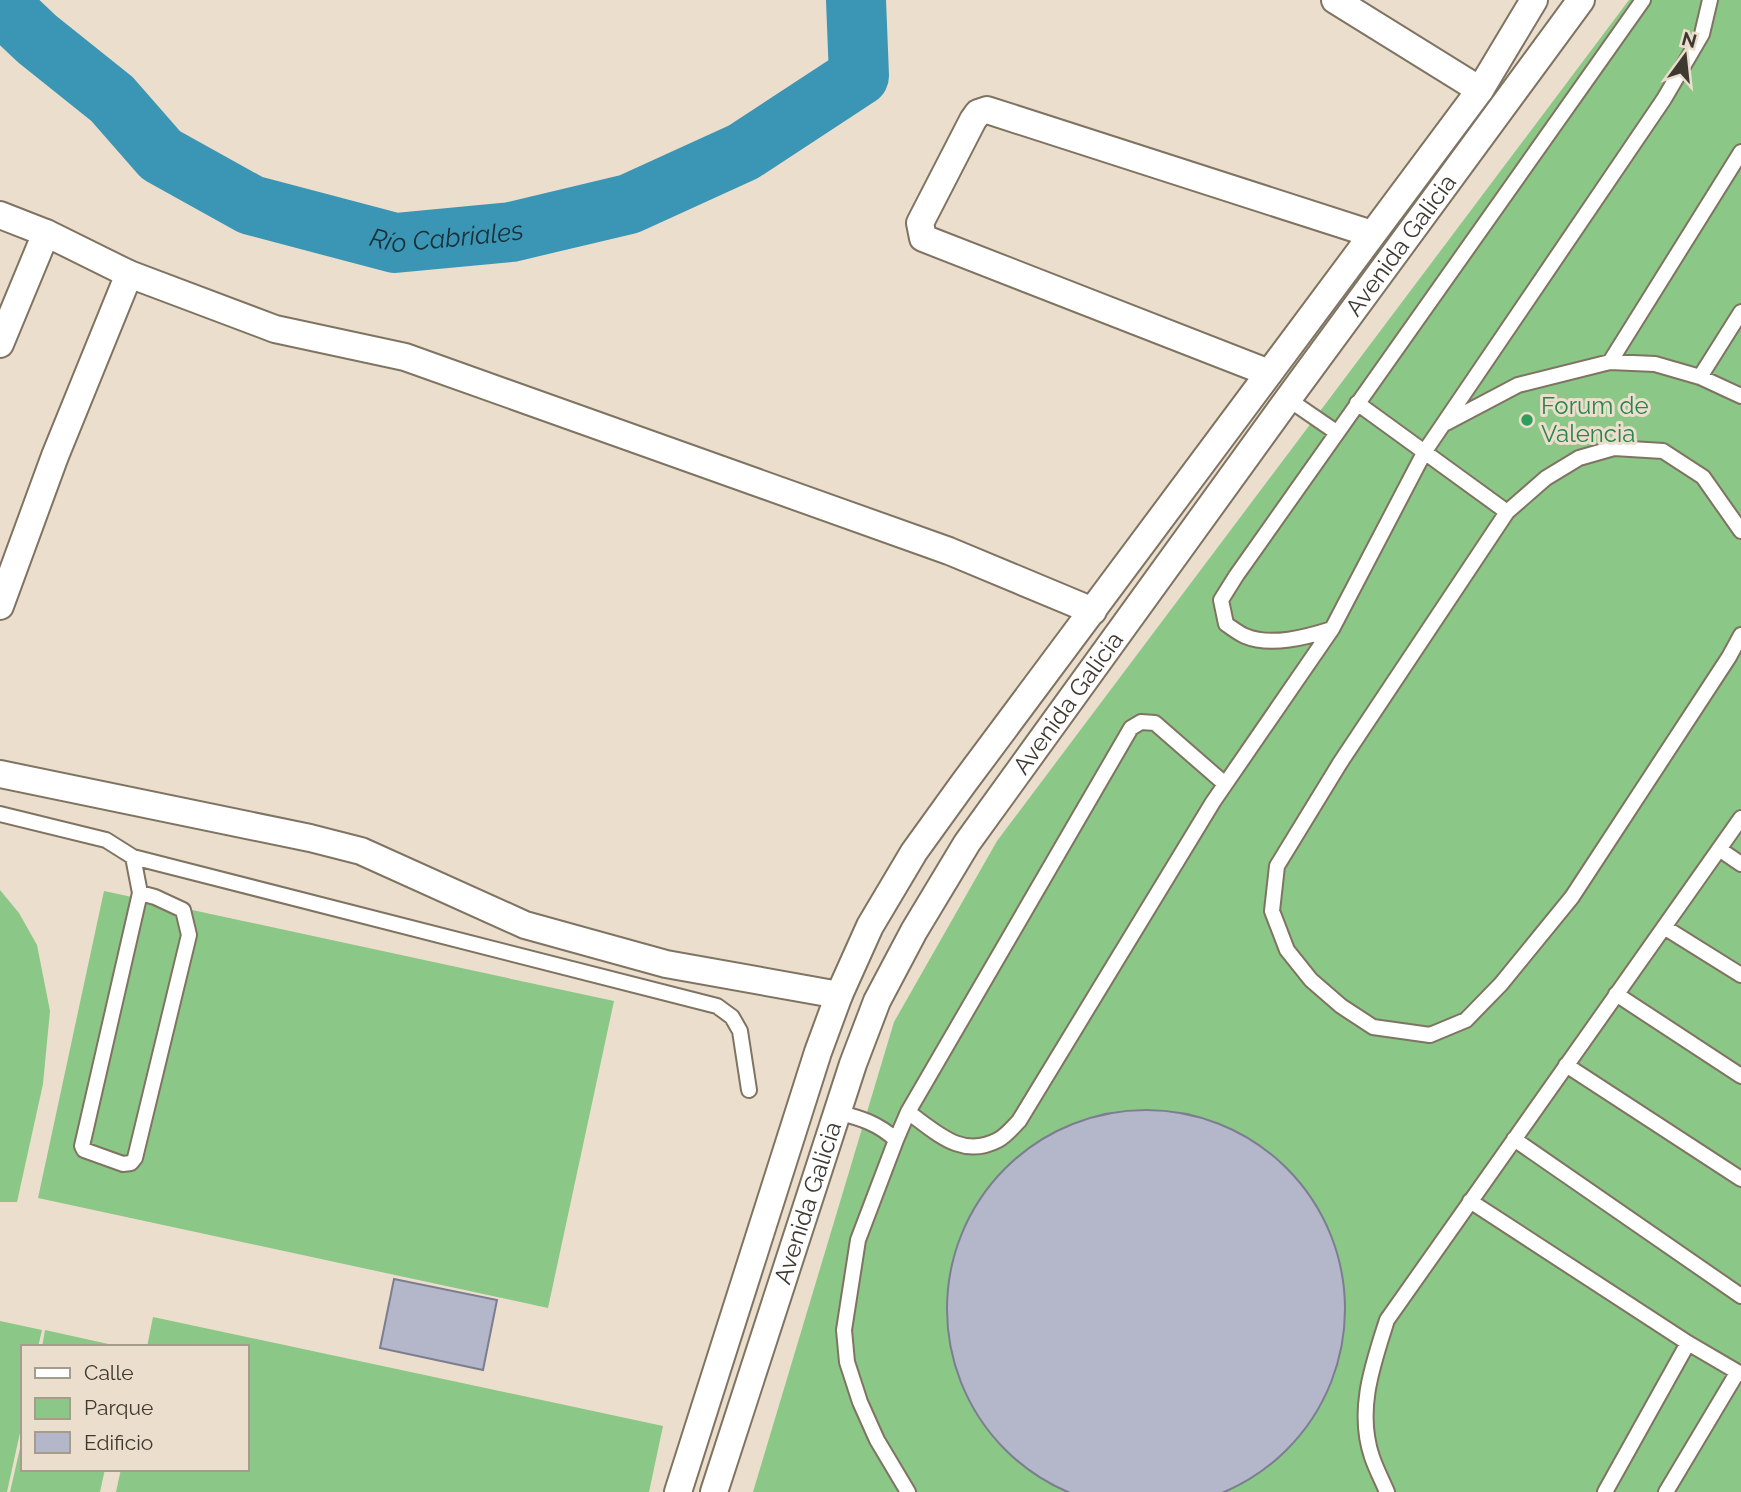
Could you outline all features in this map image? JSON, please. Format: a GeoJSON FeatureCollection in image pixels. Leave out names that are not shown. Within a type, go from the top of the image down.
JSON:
{"type":"FeatureCollection","features":[{"type":"Feature","properties":{"kind":"street"},"geometry":{"type":"LineString","coordinates":[[1335,0],[1480,90]]}},
{"type":"Feature","properties":{"kind":"street","name":"Avenida Galicia"},"geometry":{"type":"LineString","coordinates":[[678,1492],[813,1065],[839,995],[870,926],[914,852],[1480,90],[1534,0]]}},
{"type":"Feature","properties":{"kind":"street","name":"Avenida Galicia"},"geometry":{"type":"LineString","coordinates":[[714,1492],[837,1112],[877,1001],[914,931],[967,843],[1581,0]]}},
{"type":"Feature","properties":{"kind":"street"},"geometry":{"type":"LineString","coordinates":[[1269,373],[923,238],[920,223],[972,120],[978,113],[987,110],[1372,234]]}},
{"type":"Feature","properties":{"kind":"street"},"geometry":{"type":"LineString","coordinates":[[0,215],[46,233],[129,274],[275,329],[405,357],[949,551],[1093,611]]}},
{"type":"Feature","properties":{"kind":"street"},"geometry":{"type":"LineString","coordinates":[[0,344],[46,233]]}},
{"type":"Feature","properties":{"kind":"street"},"geometry":{"type":"LineString","coordinates":[[0,606],[55,456],[129,274]]}},
{"type":"Feature","properties":{"kind":"street"},"geometry":{"type":"LineString","coordinates":[[0,774],[310,838],[360,851],[525,925],[666,964],[839,995]]}},
{"type":"Feature","properties":{"kind":"street"},"geometry":{"type":"LineString","coordinates":[[711,1386],[745,1396]]}},
{"type":"Feature","properties":{"kind":"lane"},"geometry":{"type":"LineString","coordinates":[[1332,629],[1303,639],[1273,640],[1246,636],[1226,624],[1221,600],[1336,432],[1643,0]]}},
{"type":"Feature","properties":{"kind":"lane"},"geometry":{"type":"LineString","coordinates":[[908,1112],[947,1140],[972,1148],[1000,1140],[1019,1121],[1225,784],[1332,629],[1425,451],[1664,99],[1702,34],[1710,0]]}},
{"type":"Feature","properties":{"kind":"lane"},"geometry":{"type":"LineString","coordinates":[[1610,362],[1741,152]]}},
{"type":"Feature","properties":{"kind":"lane"},"geometry":{"type":"LineString","coordinates":[[1700,377],[1741,312]]}},
{"type":"Feature","properties":{"kind":"lane"},"geometry":{"type":"LineString","coordinates":[[1445,424],[1518,385],[1610,362],[1654,364],[1700,377],[1741,396]]}},
{"type":"Feature","properties":{"kind":"lane"},"geometry":{"type":"LineString","coordinates":[[1288,399],[1336,432]]}},
{"type":"Feature","properties":{"kind":"lane"},"geometry":{"type":"LineString","coordinates":[[1357,403],[1507,512]]}},
{"type":"Feature","properties":{"kind":"lane"},"geometry":{"type":"LineString","coordinates":[[1741,530],[1703,477],[1663,451],[1614,448],[1579,458],[1546,478],[1507,512],[1340,763],[1277,866],[1272,911],[1287,950],[1311,980],[1341,1006],[1373,1027],[1430,1035],[1466,1020],[1501,984],[1572,897],[1741,635]]}},
{"type":"Feature","properties":{"kind":"lane"},"geometry":{"type":"LineString","coordinates":[[908,1492],[877,1440],[860,1402],[847,1363],[844,1330],[859,1240],[908,1112],[1131,728],[1140,722],[1155,723],[1225,784]]}},
{"type":"Feature","properties":{"kind":"lane"},"geometry":{"type":"LineString","coordinates":[[0,814],[106,840],[133,857],[717,1006],[732,1017],[740,1031],[749,1090]]}},
{"type":"Feature","properties":{"kind":"lane"},"geometry":{"type":"LineString","coordinates":[[1387,1492],[1371,1455],[1365,1408],[1371,1371],[1387,1320],[1741,818]]}},
{"type":"Feature","properties":{"kind":"lane"},"geometry":{"type":"LineString","coordinates":[[1719,849],[1741,864]]}},
{"type":"Feature","properties":{"kind":"lane"},"geometry":{"type":"LineString","coordinates":[[133,857],[140,892],[82,1146],[84,1150],[123,1164],[131,1163],[135,1158],[189,935],[183,910],[140,892]]}},
{"type":"Feature","properties":{"kind":"lane"},"geometry":{"type":"LineString","coordinates":[[1664,927],[1741,975]]}},
{"type":"Feature","properties":{"kind":"lane"},"geometry":{"type":"LineString","coordinates":[[1616,994],[1741,1076]]}},
{"type":"Feature","properties":{"kind":"lane"},"geometry":{"type":"LineString","coordinates":[[1566,1065],[1741,1179]]}},
{"type":"Feature","properties":{"kind":"lane"},"geometry":{"type":"LineString","coordinates":[[837,1112],[872,1121],[896,1140]]}},
{"type":"Feature","properties":{"kind":"lane"},"geometry":{"type":"LineString","coordinates":[[1514,1139],[1741,1296]]}},
{"type":"Feature","properties":{"kind":"lane"},"geometry":{"type":"LineString","coordinates":[[1470,1201],[1688,1343],[1739,1373],[1666,1492]]}},
{"type":"Feature","properties":{"kind":"lane"},"geometry":{"type":"LineString","coordinates":[[1605,1492],[1688,1343]]}},
{"type":"Feature","properties":{"kind":"green space","name":"Forum de Valencia"},"geometry":{"type":"Polygon","coordinates":[[[1629,0],[1741,0],[1741,1492],[753,1492],[894,1022],[997,841],[1629,0]]]}},
{"type":"Feature","properties":{"kind":"green space"},"geometry":{"type":"Polygon","coordinates":[[[0,890],[19,913],[37,945],[50,1011],[43,1084],[17,1202],[0,1202],[0,890]]]}},
{"type":"Feature","properties":{"kind":"green space"},"geometry":{"type":"Polygon","coordinates":[[[104,891],[614,1001],[548,1308],[38,1198],[104,891]]]}},
{"type":"Feature","properties":{"kind":"green space"},"geometry":{"type":"Polygon","coordinates":[[[153,1317],[663,1426],[649,1492],[116,1492],[121,1471],[248,1471],[248,1345],[147,1345],[153,1317]]]}},
{"type":"Feature","properties":{"kind":"green space"},"geometry":{"type":"Polygon","coordinates":[[[0,1321],[42,1330],[38,1345],[21,1345],[21,1428],[7,1492],[0,1492],[0,1321]]]}},
{"type":"Feature","properties":{"kind":"green space"},"geometry":{"type":"Polygon","coordinates":[[[45,1330],[113,1345],[42,1345],[45,1330]]]}},
{"type":"Feature","properties":{"kind":"green space"},"geometry":{"type":"Polygon","coordinates":[[[21,1444],[21,1471],[105,1471],[100,1492],[10,1492],[21,1444]]]}},
{"type":"Feature","properties":{"kind":"building"},"geometry":{"type":"Polygon","coordinates":[[[1127,1111],[1165,1111],[1204,1119],[1240,1134],[1272,1155],[1300,1183],[1321,1215],[1336,1251],[1344,1290],[1341,1348],[1330,1385],[1321,1403],[1287,1450],[1256,1474],[1222,1493],[1070,1493],[1052,1484],[1005,1450],[981,1419],[962,1385],[948,1328],[948,1290],[956,1251],[971,1215],[992,1183],[1020,1155],[1052,1134],[1088,1119],[1127,1111]]]}},
{"type":"Feature","properties":{"kind":"building"},"geometry":{"type":"Polygon","coordinates":[[[394,1279],[497,1300],[483,1370],[380,1348],[394,1279]]]}},
{"type":"Feature","properties":{"kind":"waterway","name":"Río Cabriales"},"geometry":{"type":"LineString","coordinates":[[0,4],[37,39],[112,99],[161,155],[251,205],[395,243],[511,232],[629,204],[743,152],[859,76],[856,0]]}},
{"type":"Feature","properties":{"kind":"place","name":"Forum de Valencia"},"geometry":{"type":"Point","coordinates":[1527,420]}}]}
